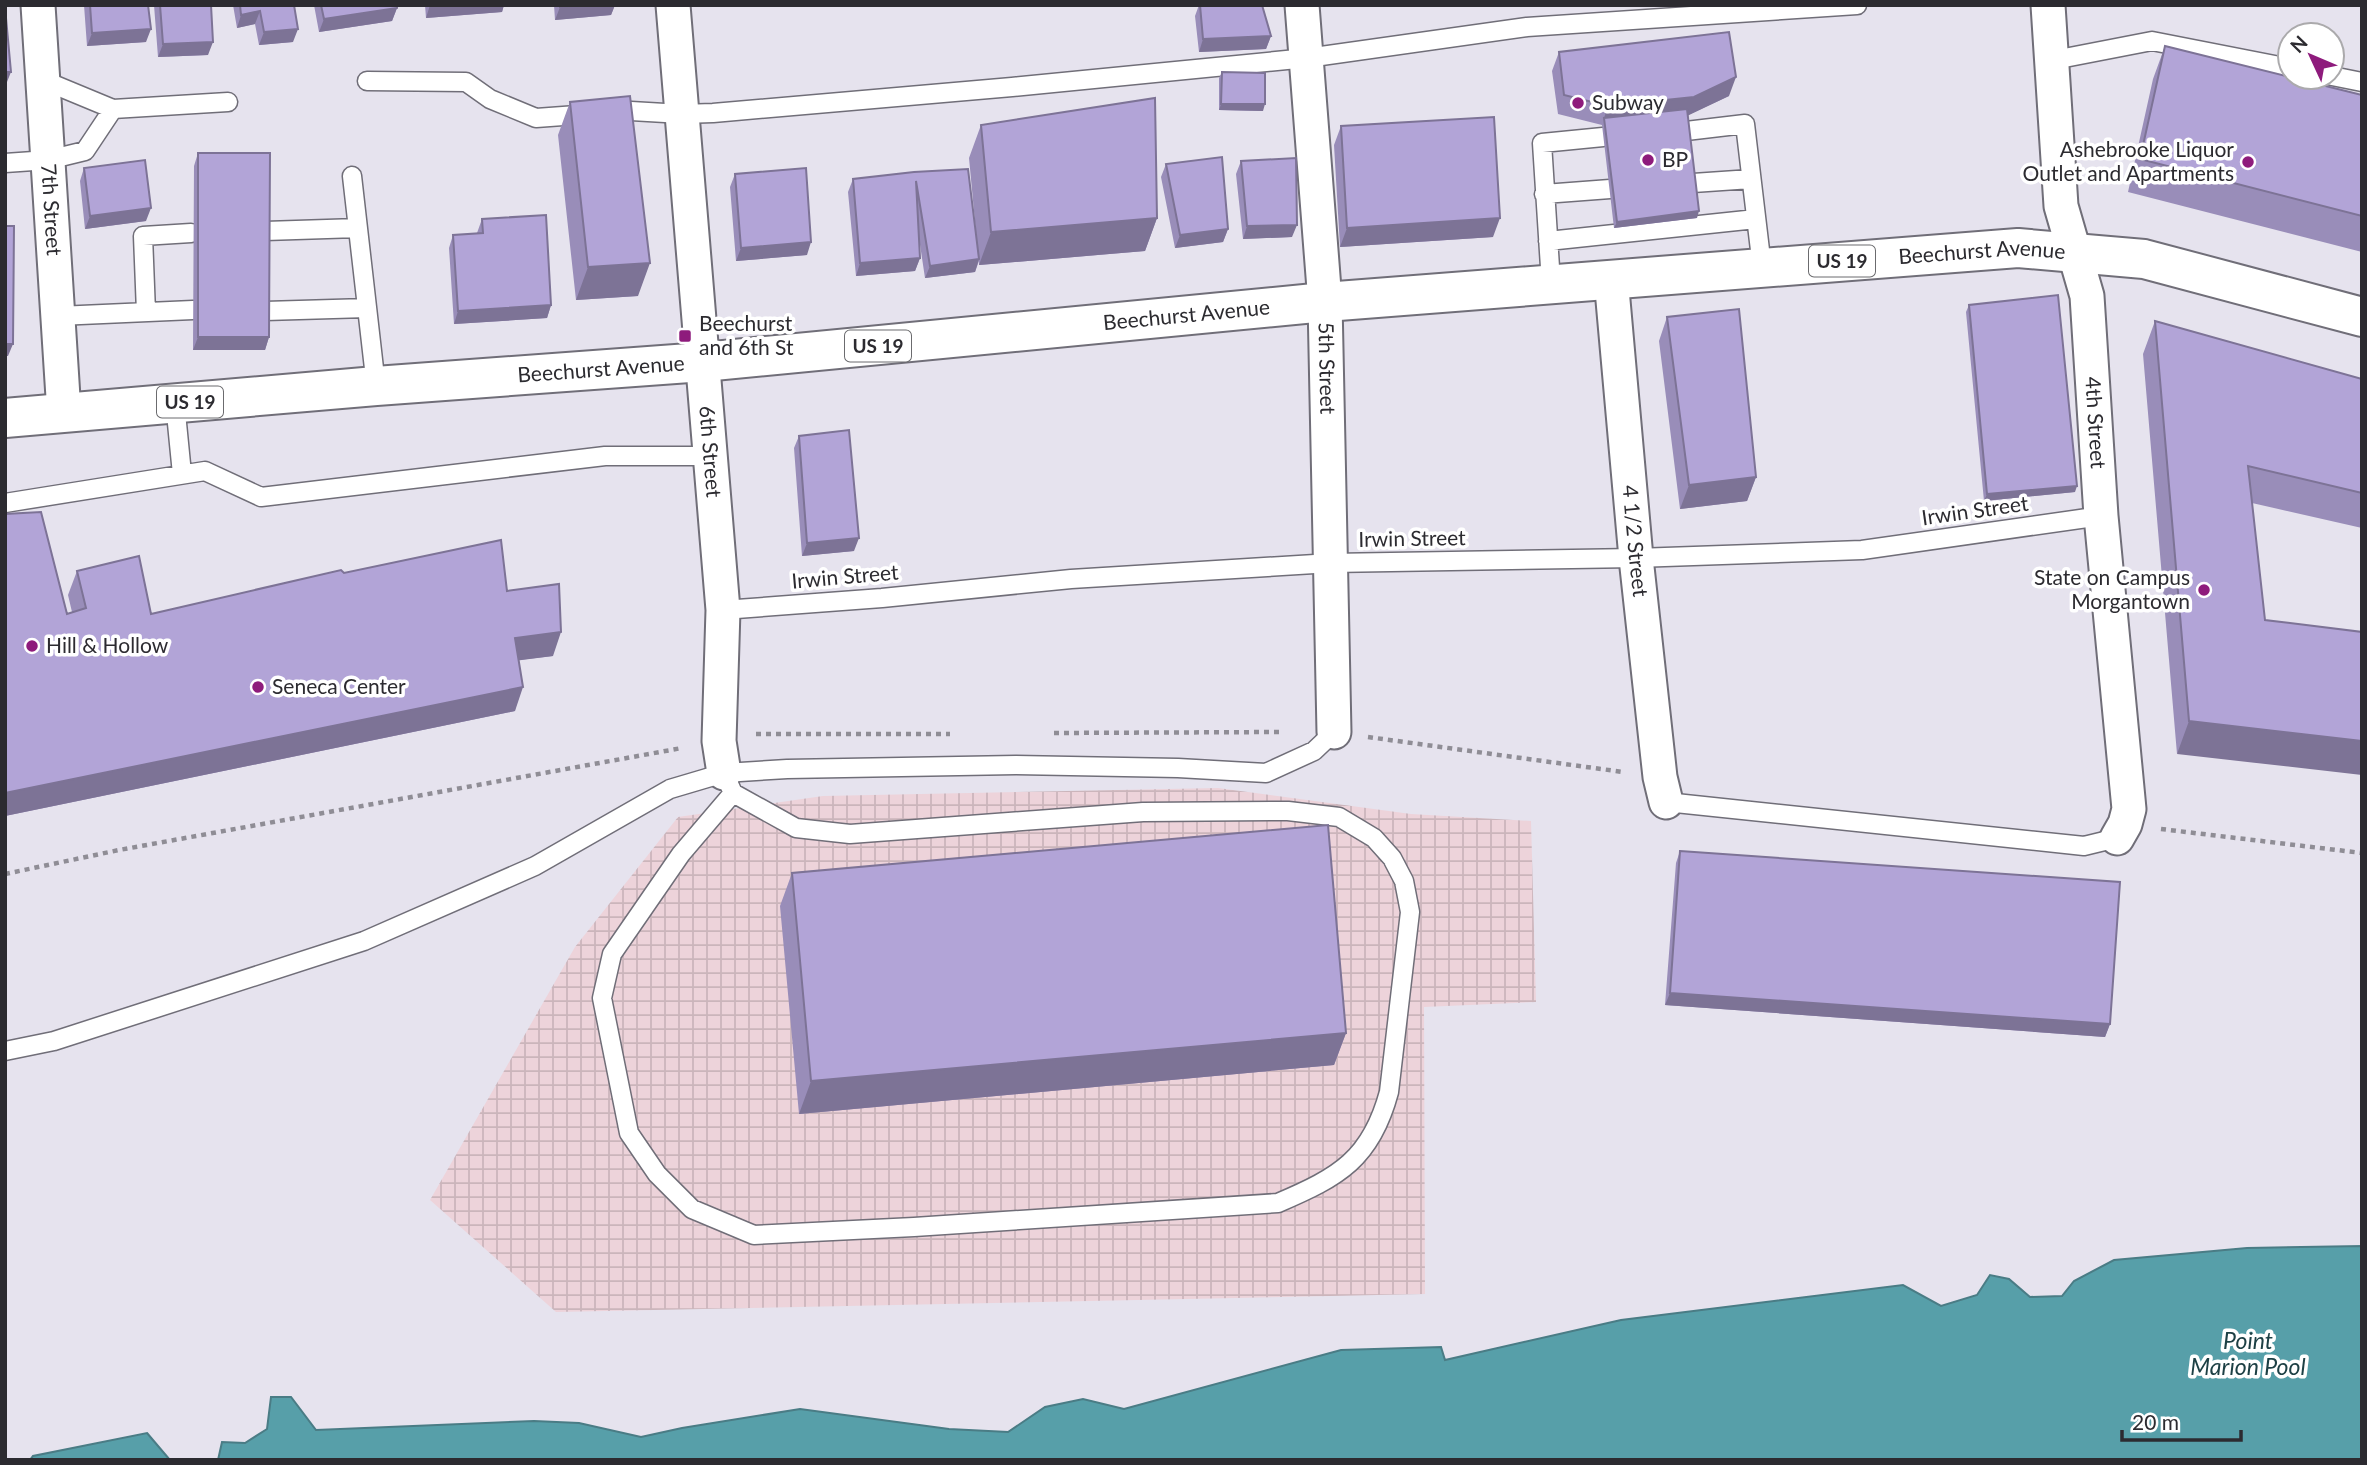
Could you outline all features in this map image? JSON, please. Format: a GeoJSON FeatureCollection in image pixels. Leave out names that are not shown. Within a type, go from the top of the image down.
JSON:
{"type":"FeatureCollection","features":[{"type":"Feature","properties":{"kind":"main road","name":"Beechurst Avenue"},"geometry":{"type":"LineString","coordinates":[[5,418],[376,386],[703,362],[1325,302],[2018,248],[2144,259],[2362,317]]}},
{"type":"Feature","properties":{"kind":"street","name":"7th Street"},"geometry":{"type":"LineString","coordinates":[[38,5],[64,413]]}},
{"type":"Feature","properties":{"kind":"street","name":"6th Street"},"geometry":{"type":"LineString","coordinates":[[673,5],[723,610],[719,741],[728,783]]}},
{"type":"Feature","properties":{"kind":"street","name":"5th Street"},"geometry":{"type":"LineString","coordinates":[[1302,5],[1325,302],[1334,732]]}},
{"type":"Feature","properties":{"kind":"street","name":"4th Street"},"geometry":{"type":"LineString","coordinates":[[2049,5],[2061,206],[2087,296],[2101,516],[2129,809],[2125,824],[2116,838]]}},
{"type":"Feature","properties":{"kind":"street","name":"4 1/2 Street"},"geometry":{"type":"LineString","coordinates":[[1611,278],[1636,558],[1660,777],[1666,802]]}},
{"type":"Feature","properties":{"kind":"lane"},"geometry":{"type":"LineString","coordinates":[[367,81],[466,82],[490,99],[536,118],[631,110],[682,114],[1012,87],[1307,58],[1527,27],[1857,5]]}},
{"type":"Feature","properties":{"kind":"lane"},"geometry":{"type":"LineString","coordinates":[[2054,60],[2152,41],[2276,65]]}},
{"type":"Feature","properties":{"kind":"lane"},"geometry":{"type":"LineString","coordinates":[[43,80],[113,108],[228,102]]}},
{"type":"Feature","properties":{"kind":"lane"},"geometry":{"type":"LineString","coordinates":[[5,163],[48,160],[85,151],[113,108]]}},
{"type":"Feature","properties":{"kind":"lane"},"geometry":{"type":"LineString","coordinates":[[1686,131],[1745,124],[1762,267]]}},
{"type":"Feature","properties":{"kind":"lane"},"geometry":{"type":"LineString","coordinates":[[1551,283],[1542,143],[1603,137]]}},
{"type":"Feature","properties":{"kind":"lane"},"geometry":{"type":"LineString","coordinates":[[352,176],[376,386]]}},
{"type":"Feature","properties":{"kind":"lane"},"geometry":{"type":"LineString","coordinates":[[1693,183],[1751,179]]}},
{"type":"Feature","properties":{"kind":"lane"},"geometry":{"type":"LineString","coordinates":[[1544,194],[1610,189]]}},
{"type":"Feature","properties":{"kind":"lane"},"geometry":{"type":"LineString","coordinates":[[1548,242],[1756,219]]}},
{"type":"Feature","properties":{"kind":"lane"},"geometry":{"type":"LineString","coordinates":[[265,231],[358,228]]}},
{"type":"Feature","properties":{"kind":"lane"},"geometry":{"type":"LineString","coordinates":[[146,312],[143,236],[191,233]]}},
{"type":"Feature","properties":{"kind":"lane"},"geometry":{"type":"LineString","coordinates":[[265,311],[367,308]]}},
{"type":"Feature","properties":{"kind":"lane"},"geometry":{"type":"LineString","coordinates":[[58,316],[193,310]]}},
{"type":"Feature","properties":{"kind":"lane"},"geometry":{"type":"LineString","coordinates":[[175,404],[182,474]]}},
{"type":"Feature","properties":{"kind":"lane"},"geometry":{"type":"LineString","coordinates":[[5,503],[205,471],[261,497],[605,456],[711,456]]}},
{"type":"Feature","properties":{"kind":"lane","name":"Irwin Street"},"geometry":{"type":"LineString","coordinates":[[723,610],[882,598],[1071,579],[1331,563],[1636,558],[1862,550],[2101,516]]}},
{"type":"Feature","properties":{"kind":"lane"},"geometry":{"type":"LineString","coordinates":[[5,1051],[54,1041],[365,941],[535,866],[670,789],[728,783],[787,769],[1016,765],[1178,768],[1266,773],[1314,751],[1334,732]]}},
{"type":"Feature","properties":{"kind":"lane"},"geometry":{"type":"LineString","coordinates":[[728,783],[796,828],[850,834],[1143,812],[1288,811],[1339,817],[1374,838],[1392,858],[1404,881],[1410,912],[1389,1092],[1381,1120],[1363,1150],[1345,1168],[1322,1184],[1278,1203],[754,1235],[692,1209],[657,1174],[629,1133],[603,998],[612,954],[728,783]]}},
{"type":"Feature","properties":{"kind":"lane"},"geometry":{"type":"LineString","coordinates":[[1666,802],[2084,846],[2116,838]]}},
{"type":"Feature","properties":{"kind":"shaded area"},"geometry":{"type":"Polygon","coordinates":[[[1218,788],[1411,814],[1531,821],[1536,1002],[1424,1007],[1425,1294],[556,1312],[430,1200],[575,947],[678,817],[823,796],[1218,788]]]}},
{"type":"Feature","properties":{"kind":"water","name":"Point Marion Pool"},"geometry":{"type":"Polygon","coordinates":[[[2362,1246],[2362,1460],[218,1460],[222,1442],[245,1443],[267,1429],[271,1397],[291,1397],[316,1430],[534,1421],[579,1423],[641,1437],[800,1409],[949,1429],[1008,1432],[1045,1407],[1083,1399],[1124,1409],[1341,1350],[1441,1347],[1445,1360],[1621,1320],[1903,1285],[1941,1306],[1977,1295],[1990,1275],[2009,1279],[2030,1297],[2062,1296],[2074,1281],[2114,1260],[2247,1248],[2362,1246]]]}},
{"type":"Feature","properties":{"kind":"water"},"geometry":{"type":"Polygon","coordinates":[[[147,1433],[170,1460],[30,1460],[33,1456],[147,1433]]]}},
{"type":"Feature","properties":{"kind":"building"},"geometry":{"type":"Polygon","coordinates":[[[90,5],[148,5],[151,29],[92,33],[90,5]]]}},
{"type":"Feature","properties":{"kind":"building"},"geometry":{"type":"Polygon","coordinates":[[[160,5],[211,5],[213,42],[163,44],[160,5]]]}},
{"type":"Feature","properties":{"kind":"building"},"geometry":{"type":"Polygon","coordinates":[[[240,5],[294,5],[298,29],[264,32],[260,11],[241,15],[240,5]]]}},
{"type":"Feature","properties":{"kind":"building"},"geometry":{"type":"Polygon","coordinates":[[[321,5],[397,5],[397,8],[324,19],[321,5]]]}},
{"type":"Feature","properties":{"kind":"building"},"geometry":{"type":"Polygon","coordinates":[[[1200,5],[1262,5],[1271,36],[1203,39],[1200,5]]]}},
{"type":"Feature","properties":{"kind":"building"},"geometry":{"type":"Polygon","coordinates":[[[5,7],[11,72],[5,72],[5,7]]]}},
{"type":"Feature","properties":{"kind":"building"},"geometry":{"type":"Polygon","coordinates":[[[1729,32],[1736,77],[1694,97],[1608,106],[1564,95],[1559,52],[1729,32]]]}},
{"type":"Feature","properties":{"kind":"building","name":"Ashebrooke Liquor Outlet and Apartments"},"geometry":{"type":"Polygon","coordinates":[[[2165,46],[2276,74],[2276,91],[2346,91],[2362,95],[2362,216],[2140,159],[2165,46]]]}},
{"type":"Feature","properties":{"kind":"building"},"geometry":{"type":"Polygon","coordinates":[[[1222,72],[1265,73],[1265,104],[1221,104],[1222,72]]]}},
{"type":"Feature","properties":{"kind":"building"},"geometry":{"type":"Polygon","coordinates":[[[630,96],[650,263],[588,267],[570,102],[630,96]]]}},
{"type":"Feature","properties":{"kind":"building"},"geometry":{"type":"Polygon","coordinates":[[[1155,98],[1157,218],[991,232],[981,125],[1155,98]]]}},
{"type":"Feature","properties":{"kind":"building","name":"BP"},"geometry":{"type":"Polygon","coordinates":[[[1687,109],[1699,211],[1617,222],[1604,118],[1687,109]]]}},
{"type":"Feature","properties":{"kind":"building"},"geometry":{"type":"Polygon","coordinates":[[[1494,117],[1500,218],[1347,228],[1341,126],[1494,117]]]}},
{"type":"Feature","properties":{"kind":"building"},"geometry":{"type":"Polygon","coordinates":[[[198,153],[270,153],[269,337],[198,337],[198,153]]]}},
{"type":"Feature","properties":{"kind":"building"},"geometry":{"type":"Polygon","coordinates":[[[1222,157],[1228,229],[1180,235],[1166,164],[1222,157]]]}},
{"type":"Feature","properties":{"kind":"building"},"geometry":{"type":"Polygon","coordinates":[[[1296,158],[1297,225],[1247,226],[1241,161],[1296,158]]]}},
{"type":"Feature","properties":{"kind":"building"},"geometry":{"type":"Polygon","coordinates":[[[145,160],[151,208],[90,216],[84,168],[145,160]]]}},
{"type":"Feature","properties":{"kind":"building"},"geometry":{"type":"Polygon","coordinates":[[[806,168],[811,242],[741,248],[735,174],[806,168]]]}},
{"type":"Feature","properties":{"kind":"building"},"geometry":{"type":"Polygon","coordinates":[[[968,169],[979,259],[930,266],[916,181],[920,258],[860,263],[853,179],[968,169]]]}},
{"type":"Feature","properties":{"kind":"building"},"geometry":{"type":"Polygon","coordinates":[[[546,215],[551,305],[458,311],[453,235],[483,233],[482,219],[546,215]]]}},
{"type":"Feature","properties":{"kind":"building"},"geometry":{"type":"Polygon","coordinates":[[[5,226],[14,226],[13,344],[5,344],[5,226]]]}},
{"type":"Feature","properties":{"kind":"building"},"geometry":{"type":"Polygon","coordinates":[[[2058,295],[2077,486],[1987,494],[1969,305],[2058,295]]]}},
{"type":"Feature","properties":{"kind":"building"},"geometry":{"type":"Polygon","coordinates":[[[1739,309],[1756,477],[1689,485],[1667,317],[1739,309]]]}},
{"type":"Feature","properties":{"kind":"building","name":"State on Campus Morgantown"},"geometry":{"type":"Polygon","coordinates":[[[2155,321],[2362,379],[2362,493],[2248,466],[2265,620],[2362,632],[2362,741],[2189,721],[2155,321]]]}},
{"type":"Feature","properties":{"kind":"building"},"geometry":{"type":"Polygon","coordinates":[[[849,430],[859,538],[807,543],[799,436],[849,430]]]}},
{"type":"Feature","properties":{"kind":"building","name":"Seneca Center"},"geometry":{"type":"Polygon","coordinates":[[[41,512],[67,614],[86,608],[77,571],[139,556],[151,614],[341,570],[344,573],[501,540],[507,591],[559,584],[561,632],[515,638],[523,687],[5,793],[5,514],[41,512]]]}},
{"type":"Feature","properties":{"kind":"building"},"geometry":{"type":"Polygon","coordinates":[[[1328,825],[1346,1033],[811,1081],[792,873],[1328,825]]]}},
{"type":"Feature","properties":{"kind":"building"},"geometry":{"type":"Polygon","coordinates":[[[1680,851],[2120,882],[2110,1024],[1670,993],[1680,851]]]}},
{"type":"Feature","properties":{"kind":"place","name":"Subway"},"geometry":{"type":"Point","coordinates":[1578,103]}},
{"type":"Feature","properties":{"kind":"place","name":"BP"},"geometry":{"type":"Point","coordinates":[1648,160]}},
{"type":"Feature","properties":{"kind":"place","name":"Ashebrooke Liquor Outlet and Apartments"},"geometry":{"type":"Point","coordinates":[2248,162]}},
{"type":"Feature","properties":{"kind":"place","name":"Beechurst and 6th St"},"geometry":{"type":"Point","coordinates":[685,336]}},
{"type":"Feature","properties":{"kind":"place","name":"State on Campus Morgantown"},"geometry":{"type":"Point","coordinates":[2204,590]}},
{"type":"Feature","properties":{"kind":"place","name":"Hill & Hollow"},"geometry":{"type":"Point","coordinates":[32,646]}},
{"type":"Feature","properties":{"kind":"place","name":"Seneca Center"},"geometry":{"type":"Point","coordinates":[258,687]}}]}
